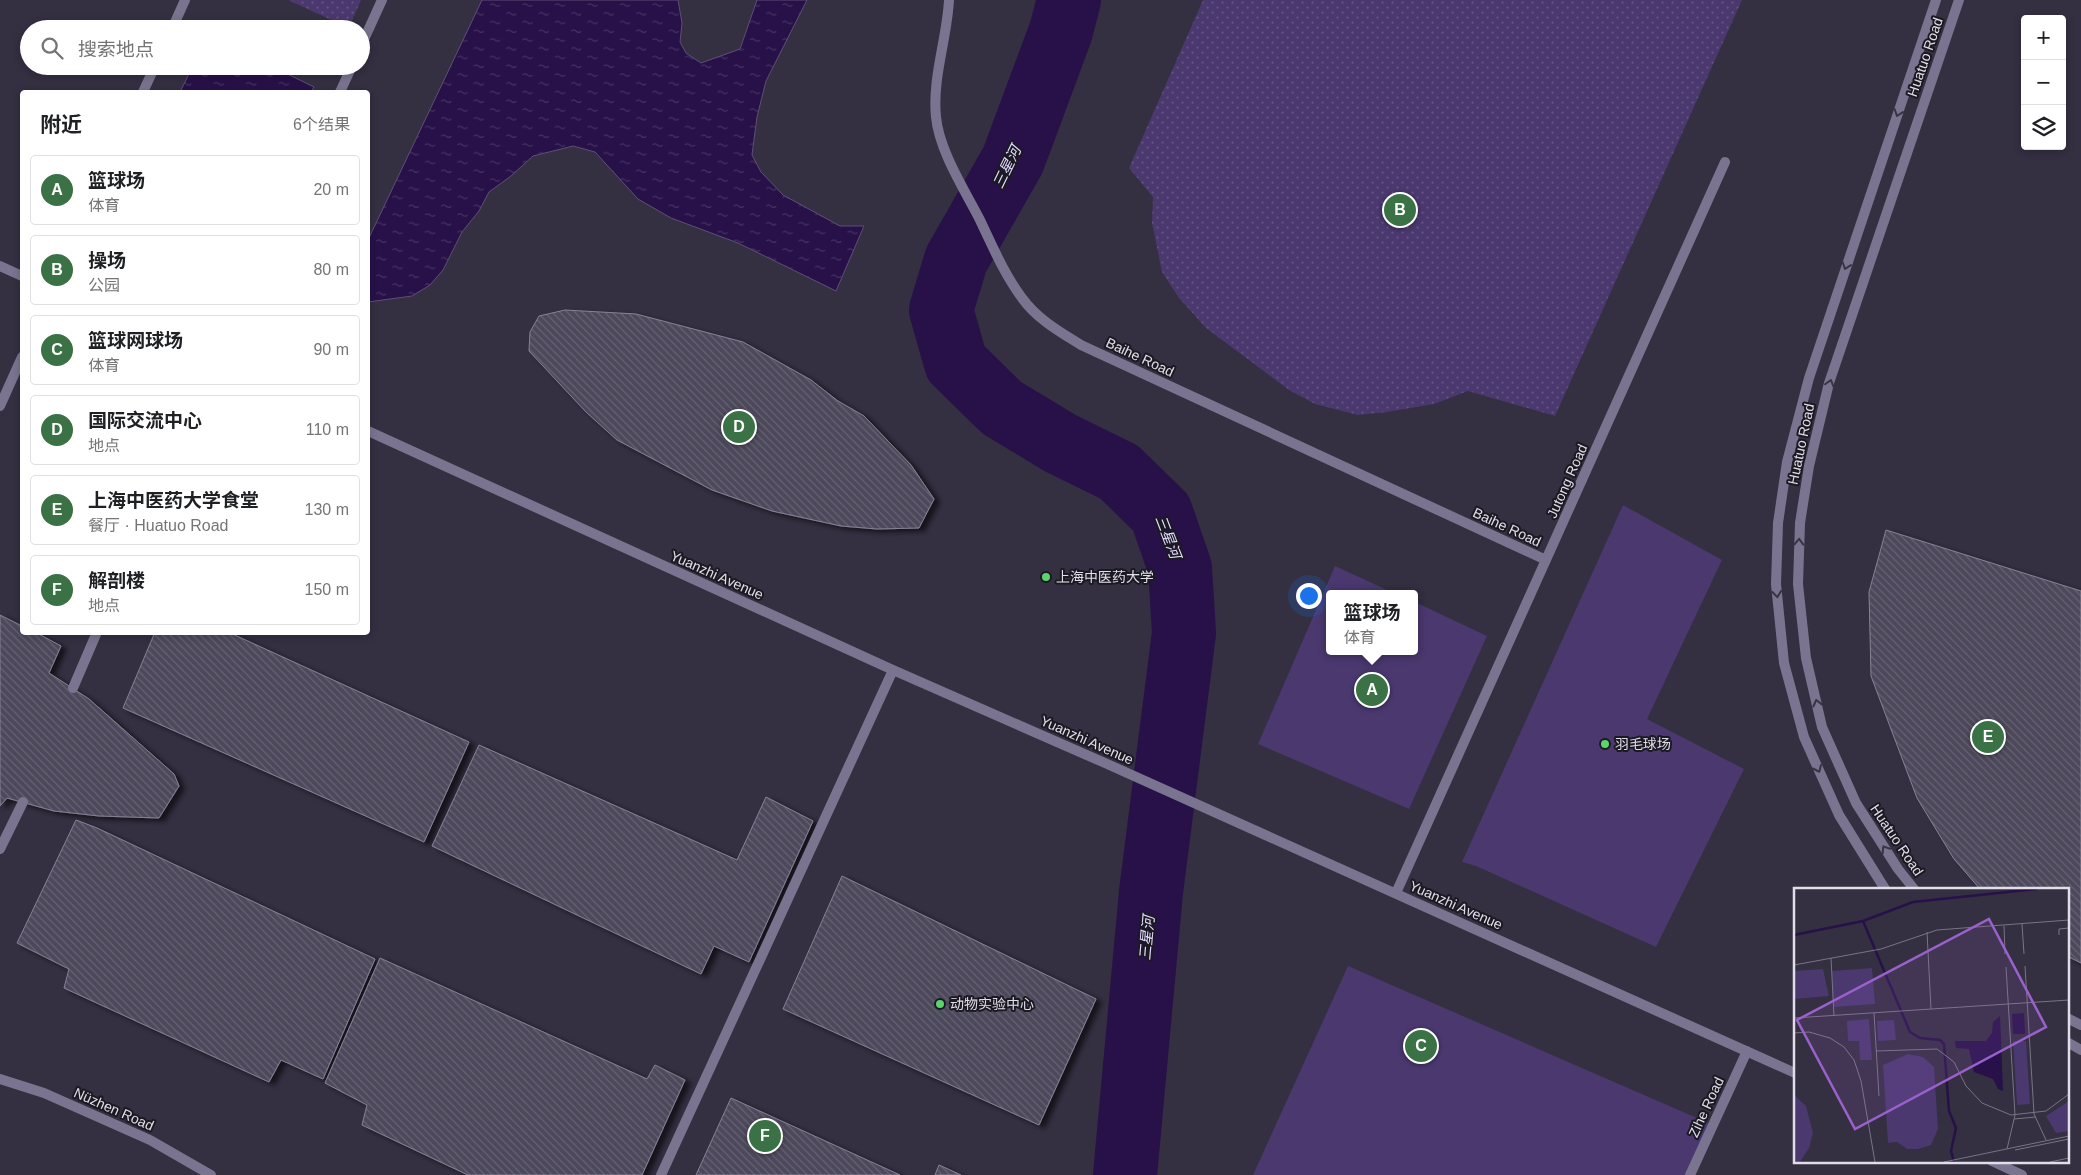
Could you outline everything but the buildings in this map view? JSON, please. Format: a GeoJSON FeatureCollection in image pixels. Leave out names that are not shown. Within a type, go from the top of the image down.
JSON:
{"type":"FeatureCollection","features":[{"type":"Feature","properties":{"kind":"street"},"geometry":{"type":"LineString","coordinates":[[176,20],[185,0]]}},
{"type":"Feature","properties":{"kind":"street"},"geometry":{"type":"LineString","coordinates":[[370,26],[382,0]]}},
{"type":"Feature","properties":{"kind":"street","name":"Baihe Road"},"geometry":{"type":"LineString","coordinates":[[949,0],[948,18],[937,81],[936,118],[944,148],[1004,269],[1023,299],[1049,326],[1081,345],[1546,560]]}},
{"type":"Feature","properties":{"kind":"street","name":"Huatuo Road"},"geometry":{"type":"LineString","coordinates":[[1884,888],[1839,815],[1804,737],[1784,663],[1776,584],[1778,523],[1787,462],[1809,378],[1936,0]]}},
{"type":"Feature","properties":{"kind":"street","name":"Huatuo Road"},"geometry":{"type":"LineString","coordinates":[[1913,888],[1898,870],[1856,803],[1822,727],[1806,658],[1798,584],[1800,523],[1809,466],[1829,383],[1959,0]]}},
{"type":"Feature","properties":{"kind":"street"},"geometry":{"type":"LineString","coordinates":[[144,90],[151,75]]}},
{"type":"Feature","properties":{"kind":"street"},"geometry":{"type":"LineString","coordinates":[[341,90],[348,75]]}},
{"type":"Feature","properties":{"kind":"street","name":"Jutong Road"},"geometry":{"type":"LineString","coordinates":[[1396,893],[1725,162]]}},
{"type":"Feature","properties":{"kind":"street"},"geometry":{"type":"LineString","coordinates":[[0,266],[20,275]]}},
{"type":"Feature","properties":{"kind":"street"},"geometry":{"type":"LineString","coordinates":[[0,406],[20,361]]}},
{"type":"Feature","properties":{"kind":"street","name":"Yuanzhi Avenue"},"geometry":{"type":"LineString","coordinates":[[370,432],[893,670],[1396,893],[1794,1073]]}},
{"type":"Feature","properties":{"kind":"street"},"geometry":{"type":"LineString","coordinates":[[72,688],[96,635]]}},
{"type":"Feature","properties":{"kind":"street"},"geometry":{"type":"LineString","coordinates":[[661,1175],[893,670]]}},
{"type":"Feature","properties":{"kind":"street"},"geometry":{"type":"LineString","coordinates":[[0,849],[23,802]]}},
{"type":"Feature","properties":{"kind":"street"},"geometry":{"type":"LineString","coordinates":[[2068,1018],[2081,1025]]}},
{"type":"Feature","properties":{"kind":"street"},"geometry":{"type":"LineString","coordinates":[[2068,1043],[2081,1050]]}},
{"type":"Feature","properties":{"kind":"street","name":"Zihe Road"},"geometry":{"type":"LineString","coordinates":[[1690,1175],[1747,1052]]}},
{"type":"Feature","properties":{"kind":"street","name":"Nüzhen Road"},"geometry":{"type":"LineString","coordinates":[[0,1078],[44,1093],[150,1140],[211,1175]]}},
{"type":"Feature","properties":{"kind":"street"},"geometry":{"type":"LineString","coordinates":[[1994,1162],[2022,1175]]}},
{"type":"Feature","properties":{"kind":"shaded area"},"geometry":{"type":"Polygon","coordinates":[[[288,0],[361,0],[352,20],[332,20],[288,0]]]}},
{"type":"Feature","properties":{"kind":"shaded area"},"geometry":{"type":"Polygon","coordinates":[[[1203,0],[1742,0],[1555,416],[1468,391],[1434,404],[1358,415],[1315,404],[1289,390],[1206,328],[1179,298],[1162,272],[1152,223],[1153,197],[1129,168],[1203,0]]]}},
{"type":"Feature","properties":{"kind":"shaded area","name":"羽毛球场"},"geometry":{"type":"Polygon","coordinates":[[[1623,505],[1722,560],[1647,719],[1744,769],[1656,947],[1476,866],[1462,862],[1623,505]]]}},
{"type":"Feature","properties":{"kind":"shaded area"},"geometry":{"type":"Polygon","coordinates":[[[1335,566],[1387,590],[1326,590],[1326,655],[1418,655],[1418,603],[1487,636],[1409,809],[1258,744],[1335,566]]]}},
{"type":"Feature","properties":{"kind":"shaded area"},"geometry":{"type":"Polygon","coordinates":[[[1348,966],[1713,1125],[1690,1175],[1253,1175],[1348,966]]]}},
{"type":"Feature","properties":{"kind":"water"},"geometry":{"type":"Polygon","coordinates":[[[482,0],[678,0],[682,23],[680,42],[686,53],[701,63],[740,49],[757,0],[807,0],[766,81],[757,117],[752,155],[761,172],[783,195],[840,226],[864,226],[836,291],[738,243],[671,218],[638,199],[595,152],[573,146],[533,156],[511,176],[489,192],[479,211],[462,232],[443,270],[430,285],[412,296],[370,302],[370,236],[482,0]]]}},
{"type":"Feature","properties":{"kind":"water"},"geometry":{"type":"Polygon","coordinates":[[[188,75],[289,75],[314,87],[312,90],[181,90],[188,75]]]}},
{"type":"Feature","properties":{"kind":"waterway","name":"三星河"},"geometry":{"type":"LineString","coordinates":[[1069,0],[1061,31],[1013,160],[956,260],[941,310],[956,363],[1002,408],[1060,443],[1119,472],[1161,513],[1180,568],[1184,633],[1151,892],[1125,1175]]}},
{"type":"Feature","properties":{"kind":"place","name":"操场"},"geometry":{"type":"Point","coordinates":[1400,210]}},
{"type":"Feature","properties":{"kind":"place","name":"国际交流中心"},"geometry":{"type":"Point","coordinates":[739,427]}},
{"type":"Feature","properties":{"kind":"place","name":"上海中医药大学"},"geometry":{"type":"Point","coordinates":[1046,577]}},
{"type":"Feature","properties":{"kind":"place","name":"篮球场"},"geometry":{"type":"Point","coordinates":[1372,690]}},
{"type":"Feature","properties":{"kind":"place","name":"上海中医药大学食堂"},"geometry":{"type":"Point","coordinates":[1988,737]}},
{"type":"Feature","properties":{"kind":"place","name":"羽毛球场"},"geometry":{"type":"Point","coordinates":[1605,744]}},
{"type":"Feature","properties":{"kind":"place","name":"动物实验中心"},"geometry":{"type":"Point","coordinates":[940,1004]}},
{"type":"Feature","properties":{"kind":"place","name":"篮球网球场"},"geometry":{"type":"Point","coordinates":[1421,1046]}},
{"type":"Feature","properties":{"kind":"place","name":"解剖楼"},"geometry":{"type":"Point","coordinates":[765,1136]}}]}
